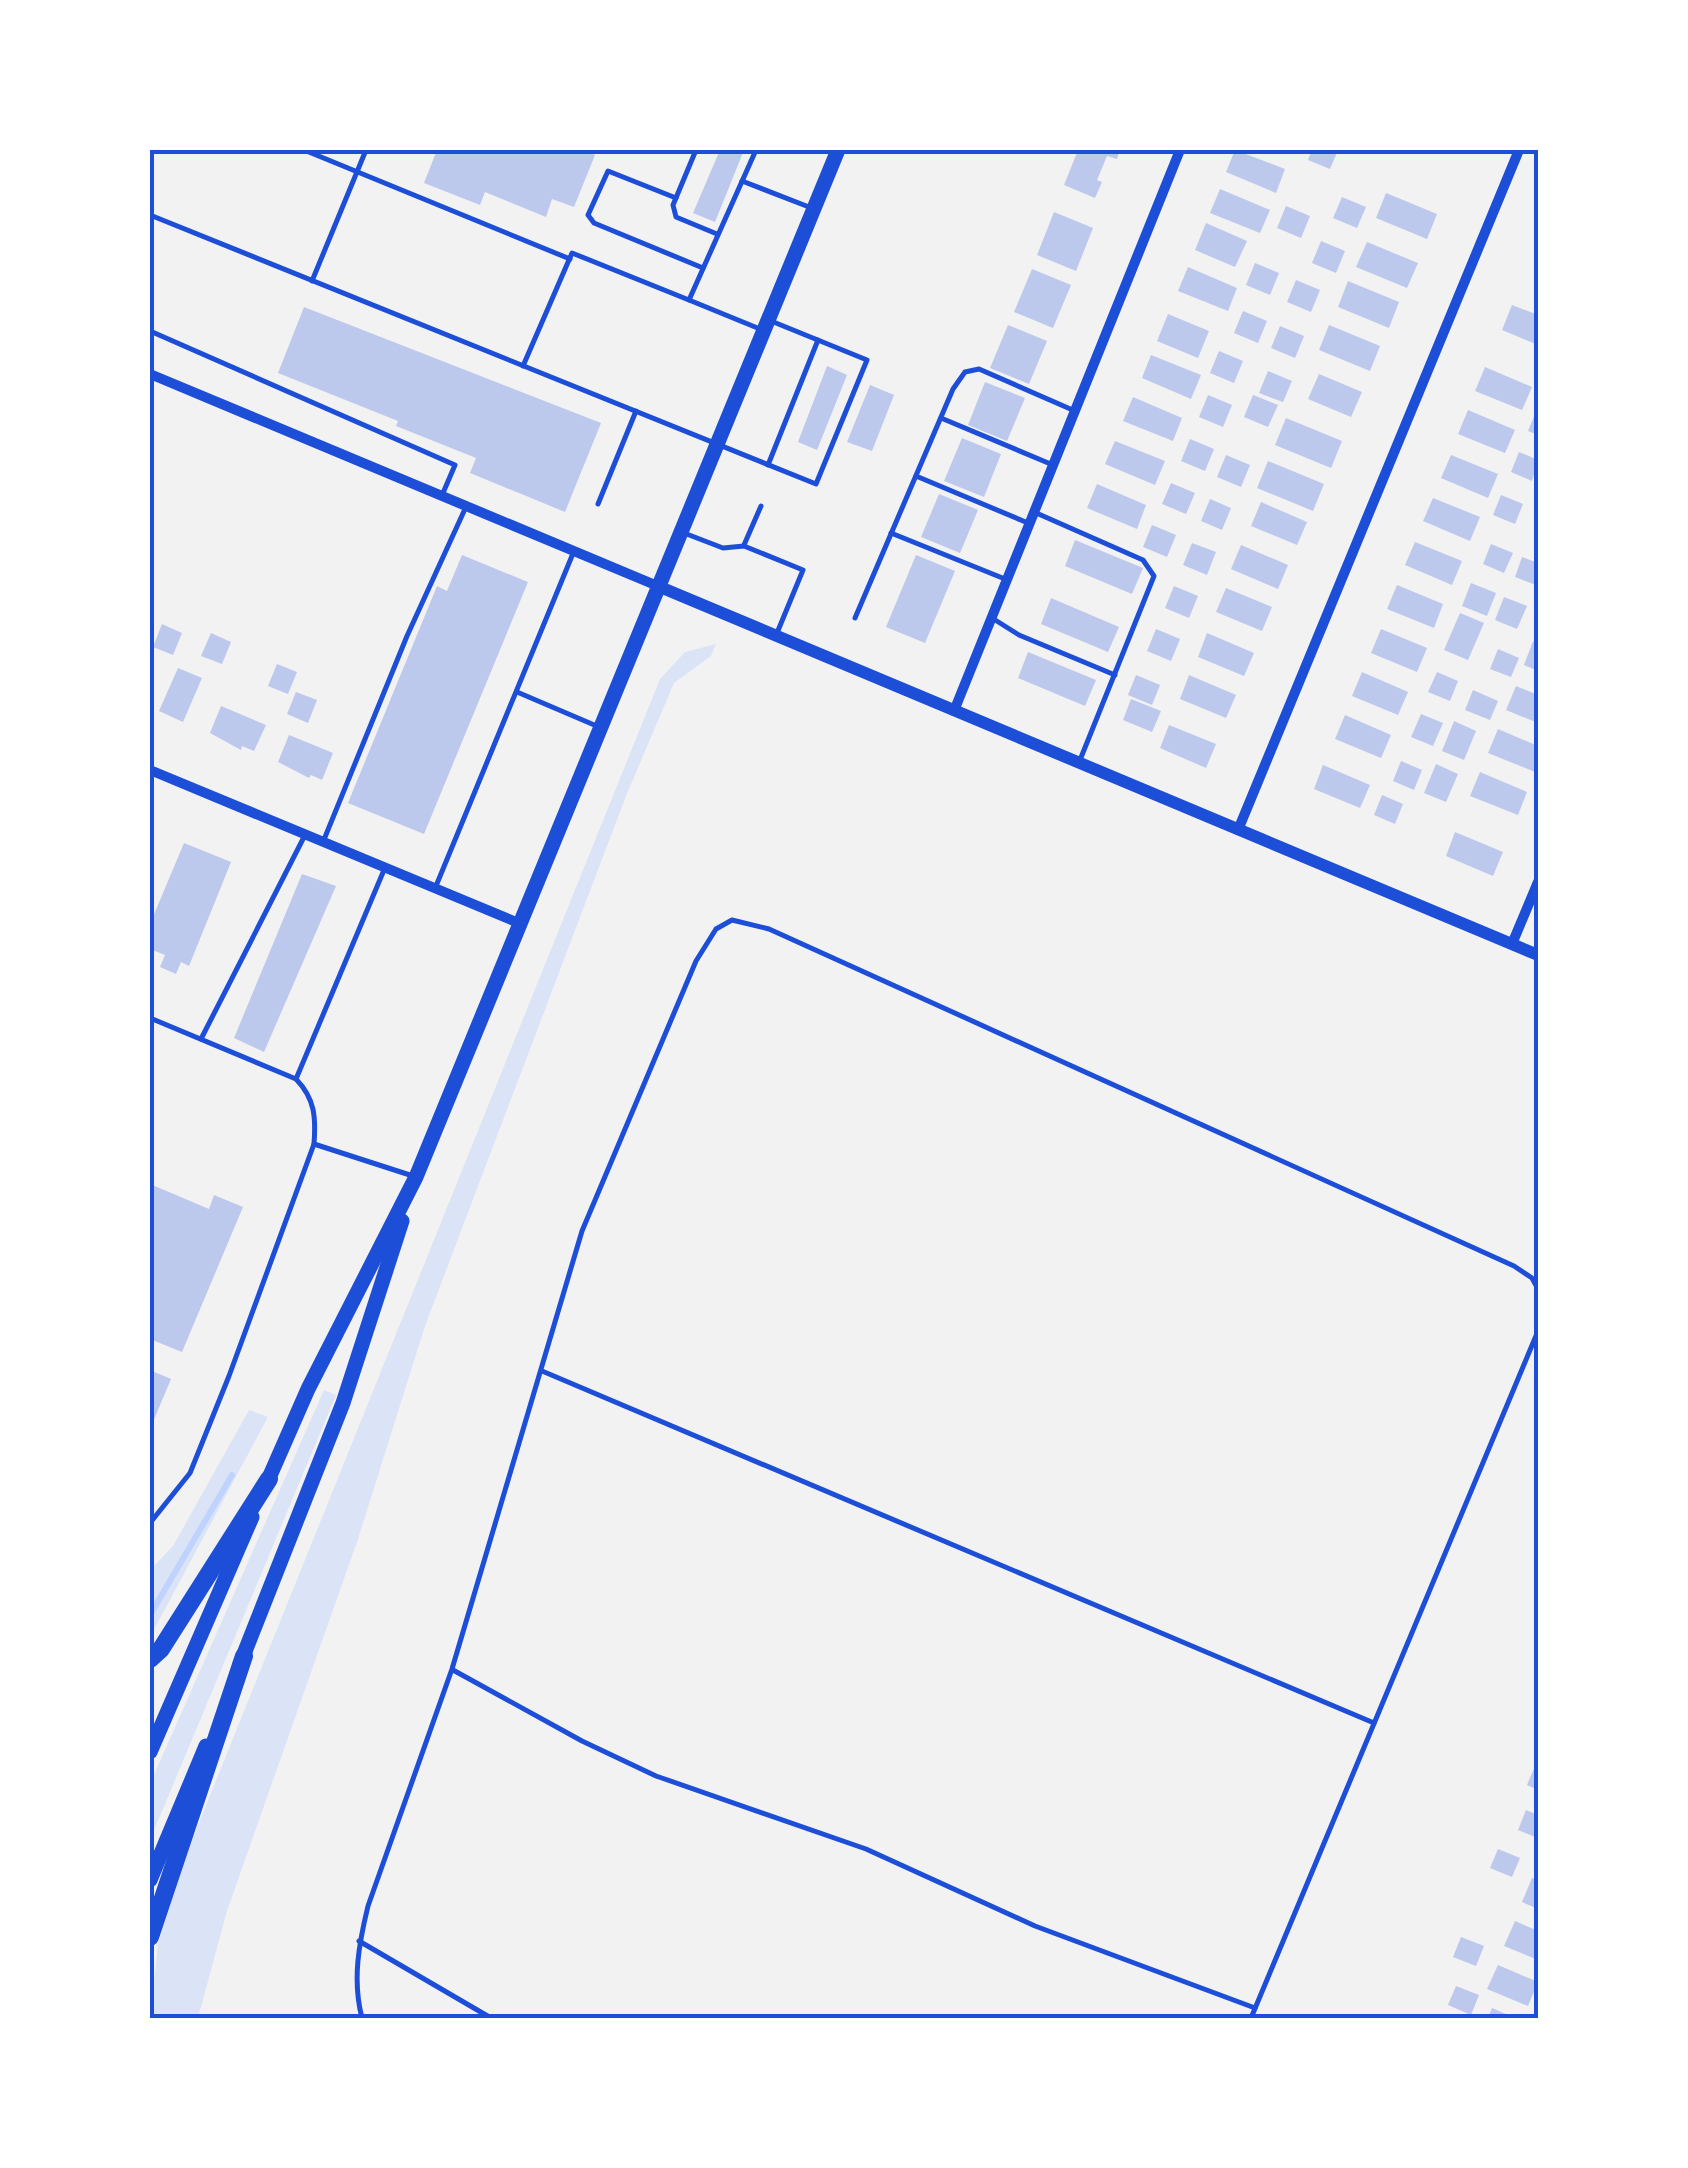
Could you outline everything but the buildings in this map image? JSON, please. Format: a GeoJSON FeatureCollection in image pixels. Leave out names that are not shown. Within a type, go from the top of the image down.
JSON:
{"type":"FeatureCollection","features":[{"type":"Feature","properties":{"kind":"highway"},"geometry":{"type":"LineString","coordinates":[[150,1659],[269,1479]]}},
{"type":"Feature","properties":{"kind":"highway"},"geometry":{"type":"LineString","coordinates":[[150,1937],[244,1656]]}},
{"type":"Feature","properties":{"kind":"main road"},"geometry":{"type":"LineString","coordinates":[[150,1752],[308,1389],[416,1177],[838,150]]}},
{"type":"Feature","properties":{"kind":"main road"},"geometry":{"type":"LineString","coordinates":[[150,1880],[244,1656],[343,1403],[416,1177]]}},
{"type":"Feature","properties":{"kind":"street"},"geometry":{"type":"LineString","coordinates":[[954,711],[1180,150]]}},
{"type":"Feature","properties":{"kind":"street"},"geometry":{"type":"LineString","coordinates":[[1238,830],[1518,150]]}},
{"type":"Feature","properties":{"kind":"street"},"geometry":{"type":"LineString","coordinates":[[150,374],[1538,955]]}},
{"type":"Feature","properties":{"kind":"street"},"geometry":{"type":"LineString","coordinates":[[150,770],[521,924]]}},
{"type":"Feature","properties":{"kind":"street"},"geometry":{"type":"LineString","coordinates":[[1512,944],[1538,882]]}},
{"type":"Feature","properties":{"kind":"lane"},"geometry":{"type":"LineString","coordinates":[[304,150],[570,259]]}},
{"type":"Feature","properties":{"kind":"lane"},"geometry":{"type":"LineString","coordinates":[[312,281],[366,150]]}},
{"type":"Feature","properties":{"kind":"lane"},"geometry":{"type":"LineString","coordinates":[[696,150],[673,205],[676,216],[718,234]]}},
{"type":"Feature","properties":{"kind":"lane"},"geometry":{"type":"LineString","coordinates":[[688,300],[756,150]]}},
{"type":"Feature","properties":{"kind":"lane"},"geometry":{"type":"LineString","coordinates":[[676,198],[608,171],[588,215],[594,223],[703,268]]}},
{"type":"Feature","properties":{"kind":"lane"},"geometry":{"type":"LineString","coordinates":[[742,180],[814,209]]}},
{"type":"Feature","properties":{"kind":"lane"},"geometry":{"type":"LineString","coordinates":[[150,215],[312,281],[523,366],[768,464],[816,484],[867,360],[818,340],[688,300],[572,253],[523,366]]}},
{"type":"Feature","properties":{"kind":"lane"},"geometry":{"type":"LineString","coordinates":[[150,331],[455,465],[442,496]]}},
{"type":"Feature","properties":{"kind":"lane"},"geometry":{"type":"LineString","coordinates":[[768,464],[818,340]]}},
{"type":"Feature","properties":{"kind":"lane"},"geometry":{"type":"LineString","coordinates":[[855,618],[953,389],[965,372],[979,369],[1074,412]]}},
{"type":"Feature","properties":{"kind":"lane"},"geometry":{"type":"LineString","coordinates":[[598,504],[636,411]]}},
{"type":"Feature","properties":{"kind":"lane"},"geometry":{"type":"LineString","coordinates":[[941,418],[1053,465]]}},
{"type":"Feature","properties":{"kind":"lane"},"geometry":{"type":"LineString","coordinates":[[916,476],[1143,560],[1151,568],[1151,588],[1079,763]]}},
{"type":"Feature","properties":{"kind":"lane"},"geometry":{"type":"LineString","coordinates":[[323,842],[406,636],[466,506]]}},
{"type":"Feature","properties":{"kind":"lane"},"geometry":{"type":"LineString","coordinates":[[744,546],[760,506]]}},
{"type":"Feature","properties":{"kind":"lane"},"geometry":{"type":"LineString","coordinates":[[682,532],[723,548],[744,546],[803,570],[776,636]]}},
{"type":"Feature","properties":{"kind":"lane"},"geometry":{"type":"LineString","coordinates":[[892,533],[1007,580]]}},
{"type":"Feature","properties":{"kind":"lane"},"geometry":{"type":"LineString","coordinates":[[435,889],[574,552]]}},
{"type":"Feature","properties":{"kind":"lane"},"geometry":{"type":"LineString","coordinates":[[992,618],[1019,634],[1114,675]]}},
{"type":"Feature","properties":{"kind":"lane"},"geometry":{"type":"LineString","coordinates":[[516,692],[602,728]]}},
{"type":"Feature","properties":{"kind":"lane"},"geometry":{"type":"LineString","coordinates":[[201,1039],[306,834]]}},
{"type":"Feature","properties":{"kind":"lane"},"geometry":{"type":"LineString","coordinates":[[296,1080],[385,867]]}},
{"type":"Feature","properties":{"kind":"lane"},"geometry":{"type":"LineString","coordinates":[[362,2018],[357,1973],[359,1942],[368,1906],[452,1669],[590,1213],[696,961],[716,929],[732,920],[769,929],[1514,1266],[1532,1278],[1538,1289]]}},
{"type":"Feature","properties":{"kind":"lane"},"geometry":{"type":"LineString","coordinates":[[150,1018],[296,1080],[306,1090],[316,1114],[314,1144],[190,1474],[150,1523]]}},
{"type":"Feature","properties":{"kind":"lane"},"geometry":{"type":"LineString","coordinates":[[314,1144],[416,1177]]}},
{"type":"Feature","properties":{"kind":"lane"},"geometry":{"type":"LineString","coordinates":[[1251,2018],[1538,1331]]}},
{"type":"Feature","properties":{"kind":"lane"},"geometry":{"type":"LineString","coordinates":[[542,1371],[1374,1723]]}},
{"type":"Feature","properties":{"kind":"lane"},"geometry":{"type":"LineString","coordinates":[[452,1669],[582,1741],[656,1776],[866,1849],[1035,1926],[1255,2008]]}},
{"type":"Feature","properties":{"kind":"lane"},"geometry":{"type":"LineString","coordinates":[[359,1942],[491,2018]]}},
{"type":"Feature","properties":{"kind":"shaded area"},"geometry":{"type":"Polygon","coordinates":[[[716,644],[711,656],[674,683],[626,796],[425,1326],[358,1539],[227,1911],[198,2018],[150,2018],[158,1944],[190,1845],[660,679],[685,652],[716,644]]]}},
{"type":"Feature","properties":{"kind":"shaded area"},"geometry":{"type":"Polygon","coordinates":[[[324,1390],[336,1395],[150,1840],[150,1784],[324,1390]]]}},
{"type":"Feature","properties":{"kind":"shaded area"},"geometry":{"type":"Polygon","coordinates":[[[249,1410],[268,1417],[150,1637],[150,1570],[173,1546],[249,1410]]]}},
{"type":"Feature","properties":{"kind":"waterway"},"geometry":{"type":"LineString","coordinates":[[150,1615],[232,1475]]}}]}
